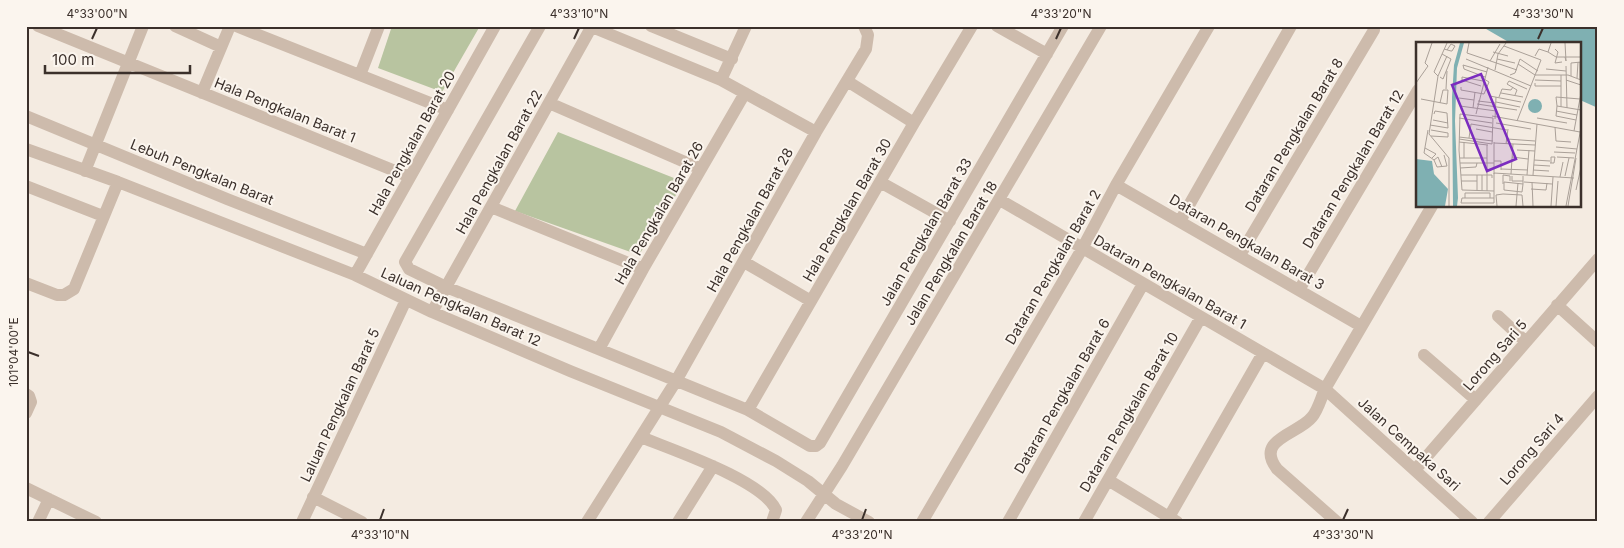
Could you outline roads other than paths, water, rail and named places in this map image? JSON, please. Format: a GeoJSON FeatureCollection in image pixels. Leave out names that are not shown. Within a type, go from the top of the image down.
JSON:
{"type":"FeatureCollection","features":[{"type":"Feature","properties":{"kind":"street","name":"Hala Pengkalan Barat 1"},"geometry":{"type":"LineString","coordinates":[[38,26],[410,177]]}},
{"type":"Feature","properties":{"kind":"street"},"geometry":{"type":"LineString","coordinates":[[85,171],[143,26]]}},
{"type":"Feature","properties":{"kind":"street"},"geometry":{"type":"LineString","coordinates":[[175,26],[221,47]]}},
{"type":"Feature","properties":{"kind":"street"},"geometry":{"type":"LineString","coordinates":[[202,93],[230,26]]}},
{"type":"Feature","properties":{"kind":"street"},"geometry":{"type":"LineString","coordinates":[[236,26],[448,110]]}},
{"type":"Feature","properties":{"kind":"street"},"geometry":{"type":"LineString","coordinates":[[360,75],[380,26]]}},
{"type":"Feature","properties":{"kind":"street","name":"Hala Pengkalan Barat 20"},"geometry":{"type":"LineString","coordinates":[[355,275],[495,26]]}},
{"type":"Feature","properties":{"kind":"street"},"geometry":{"type":"LineString","coordinates":[[540,26],[405,262],[409,269],[446,287],[748,410]]}},
{"type":"Feature","properties":{"kind":"street"},"geometry":{"type":"LineString","coordinates":[[651,26],[732,59]]}},
{"type":"Feature","properties":{"kind":"street"},"geometry":{"type":"LineString","coordinates":[[722,80],[746,26]]}},
{"type":"Feature","properties":{"kind":"street","name":"Hala Pengkalan Barat 28"},"geometry":{"type":"LineString","coordinates":[[587,522],[676,381],[816,132],[866,49],[868,35],[864,26]]}},
{"type":"Feature","properties":{"kind":"street","name":"Hala Pengkalan Barat 30"},"geometry":{"type":"LineString","coordinates":[[748,410],[972,26]]}},
{"type":"Feature","properties":{"kind":"street"},"geometry":{"type":"LineString","coordinates":[[997,26],[1046,54]]}},
{"type":"Feature","properties":{"kind":"street","name":"Jalan Pengkalan Barat 33"},"geometry":{"type":"LineString","coordinates":[[748,410],[810,446],[816,446],[820,443],[1063,26]]}},
{"type":"Feature","properties":{"kind":"street","name":"Jalan Pengkalan Barat 18"},"geometry":{"type":"LineString","coordinates":[[806,522],[847,458],[1101,26]]}},
{"type":"Feature","properties":{"kind":"street","name":"Dataran Pengkalan Barat 2"},"geometry":{"type":"LineString","coordinates":[[922,522],[1082,249],[1116,185],[1209,26]]}},
{"type":"Feature","properties":{"kind":"street"},"geometry":{"type":"LineString","coordinates":[[1180,220],[1291,26]]}},
{"type":"Feature","properties":{"kind":"street"},"geometry":{"type":"LineString","coordinates":[[592,27],[722,80],[816,132]]}},
{"type":"Feature","properties":{"kind":"street","name":"Hala Pengkalan Barat 22"},"geometry":{"type":"LineString","coordinates":[[432,312],[592,27]]}},
{"type":"Feature","properties":{"kind":"street","name":"Dataran Pengkalan Barat 8"},"geometry":{"type":"LineString","coordinates":[[1240,255],[1374,30]]}},
{"type":"Feature","properties":{"kind":"street"},"geometry":{"type":"LineString","coordinates":[[848,81],[914,123]]}},
{"type":"Feature","properties":{"kind":"street","name":"Hala Pengkalan Barat 26"},"geometry":{"type":"LineString","coordinates":[[599,349],[745,93]]}},
{"type":"Feature","properties":{"kind":"street","name":"Dataran Pengkalan Barat 12"},"geometry":{"type":"LineString","coordinates":[[1300,290],[1416,93]]}},
{"type":"Feature","properties":{"kind":"street"},"geometry":{"type":"LineString","coordinates":[[549,103],[701,170]]}},
{"type":"Feature","properties":{"kind":"street","name":"Lebuh Pengkalan Barat"},"geometry":{"type":"LineString","coordinates":[[26,116],[366,254]]}},
{"type":"Feature","properties":{"kind":"street","name":"Laluan Pengkalan Barat 12"},"geometry":{"type":"LineString","coordinates":[[26,148],[355,275],[432,312],[570,371],[721,432],[776,461],[808,482],[836,504],[869,522]]}},
{"type":"Feature","properties":{"kind":"street"},"geometry":{"type":"LineString","coordinates":[[26,283],[57,295],[64,295],[74,290],[118,182]]}},
{"type":"Feature","properties":{"kind":"street"},"geometry":{"type":"LineString","coordinates":[[880,182],[950,221]]}},
{"type":"Feature","properties":{"kind":"street","name":"Dataran Pengkalan Barat 3"},"geometry":{"type":"LineString","coordinates":[[1116,185],[1362,326]]}},
{"type":"Feature","properties":{"kind":"street"},"geometry":{"type":"LineString","coordinates":[[26,186],[103,216]]}},
{"type":"Feature","properties":{"kind":"street","name":"Dataran Pengkalan Barat 1"},"geometry":{"type":"LineString","coordinates":[[1000,200],[1326,389]]}},
{"type":"Feature","properties":{"kind":"street"},"geometry":{"type":"LineString","coordinates":[[491,207],[643,270]]}},
{"type":"Feature","properties":{"kind":"street"},"geometry":{"type":"LineString","coordinates":[[1337,522],[1277,469],[1271,461],[1271,451],[1278,440],[1302,426],[1312,417],[1326,389],[1431,208]]}},
{"type":"Feature","properties":{"kind":"street","name":"Lorong Sari 5"},"geometry":{"type":"LineString","coordinates":[[1416,470],[1598,259]]}},
{"type":"Feature","properties":{"kind":"street"},"geometry":{"type":"LineString","coordinates":[[744,262],[811,301]]}},
{"type":"Feature","properties":{"kind":"street","name":"Dataran Pengkalan Barat 6"},"geometry":{"type":"LineString","coordinates":[[1008,522],[1143,284]]}},
{"type":"Feature","properties":{"kind":"street","name":"Laluan Pengkalan Barat 5"},"geometry":{"type":"LineString","coordinates":[[302,522],[406,300]]}},
{"type":"Feature","properties":{"kind":"street"},"geometry":{"type":"LineString","coordinates":[[1557,306],[1598,342]]}},
{"type":"Feature","properties":{"kind":"street"},"geometry":{"type":"LineString","coordinates":[[1498,316],[1526,342]]}},
{"type":"Feature","properties":{"kind":"street","name":"Dataran Pengkalan Barat 10"},"geometry":{"type":"LineString","coordinates":[[1084,522],[1201,318]]}},
{"type":"Feature","properties":{"kind":"street"},"geometry":{"type":"LineString","coordinates":[[1108,480],[1173,519],[1263,354]]}},
{"type":"Feature","properties":{"kind":"street"},"geometry":{"type":"LineString","coordinates":[[1424,356],[1476,400]]}},
{"type":"Feature","properties":{"kind":"street","name":"Jalan Cempaka Sari"},"geometry":{"type":"LineString","coordinates":[[1326,389],[1472,522]]}},
{"type":"Feature","properties":{"kind":"street"},"geometry":{"type":"LineString","coordinates":[[26,394],[31,402],[26,412]]}},
{"type":"Feature","properties":{"kind":"street","name":"Lorong Sari 4"},"geometry":{"type":"LineString","coordinates":[[1489,522],[1598,396]]}},
{"type":"Feature","properties":{"kind":"street"},"geometry":{"type":"LineString","coordinates":[[641,437],[731,474],[774,503],[776,510],[773,520]]}},
{"type":"Feature","properties":{"kind":"street"},"geometry":{"type":"LineString","coordinates":[[678,522],[713,466]]}},
{"type":"Feature","properties":{"kind":"street"},"geometry":{"type":"LineString","coordinates":[[26,488],[96,522]]}},
{"type":"Feature","properties":{"kind":"street"},"geometry":{"type":"LineString","coordinates":[[313,497],[362,522]]}},
{"type":"Feature","properties":{"kind":"street"},"geometry":{"type":"LineString","coordinates":[[38,522],[49,499]]}},
{"type":"Feature","properties":{"kind":"water"},"geometry":{"type":"Polygon","coordinates":[[[1481,26],[1598,26],[1598,108],[1582,101],[1582,42],[1509,42],[1481,26]]]}}]}
